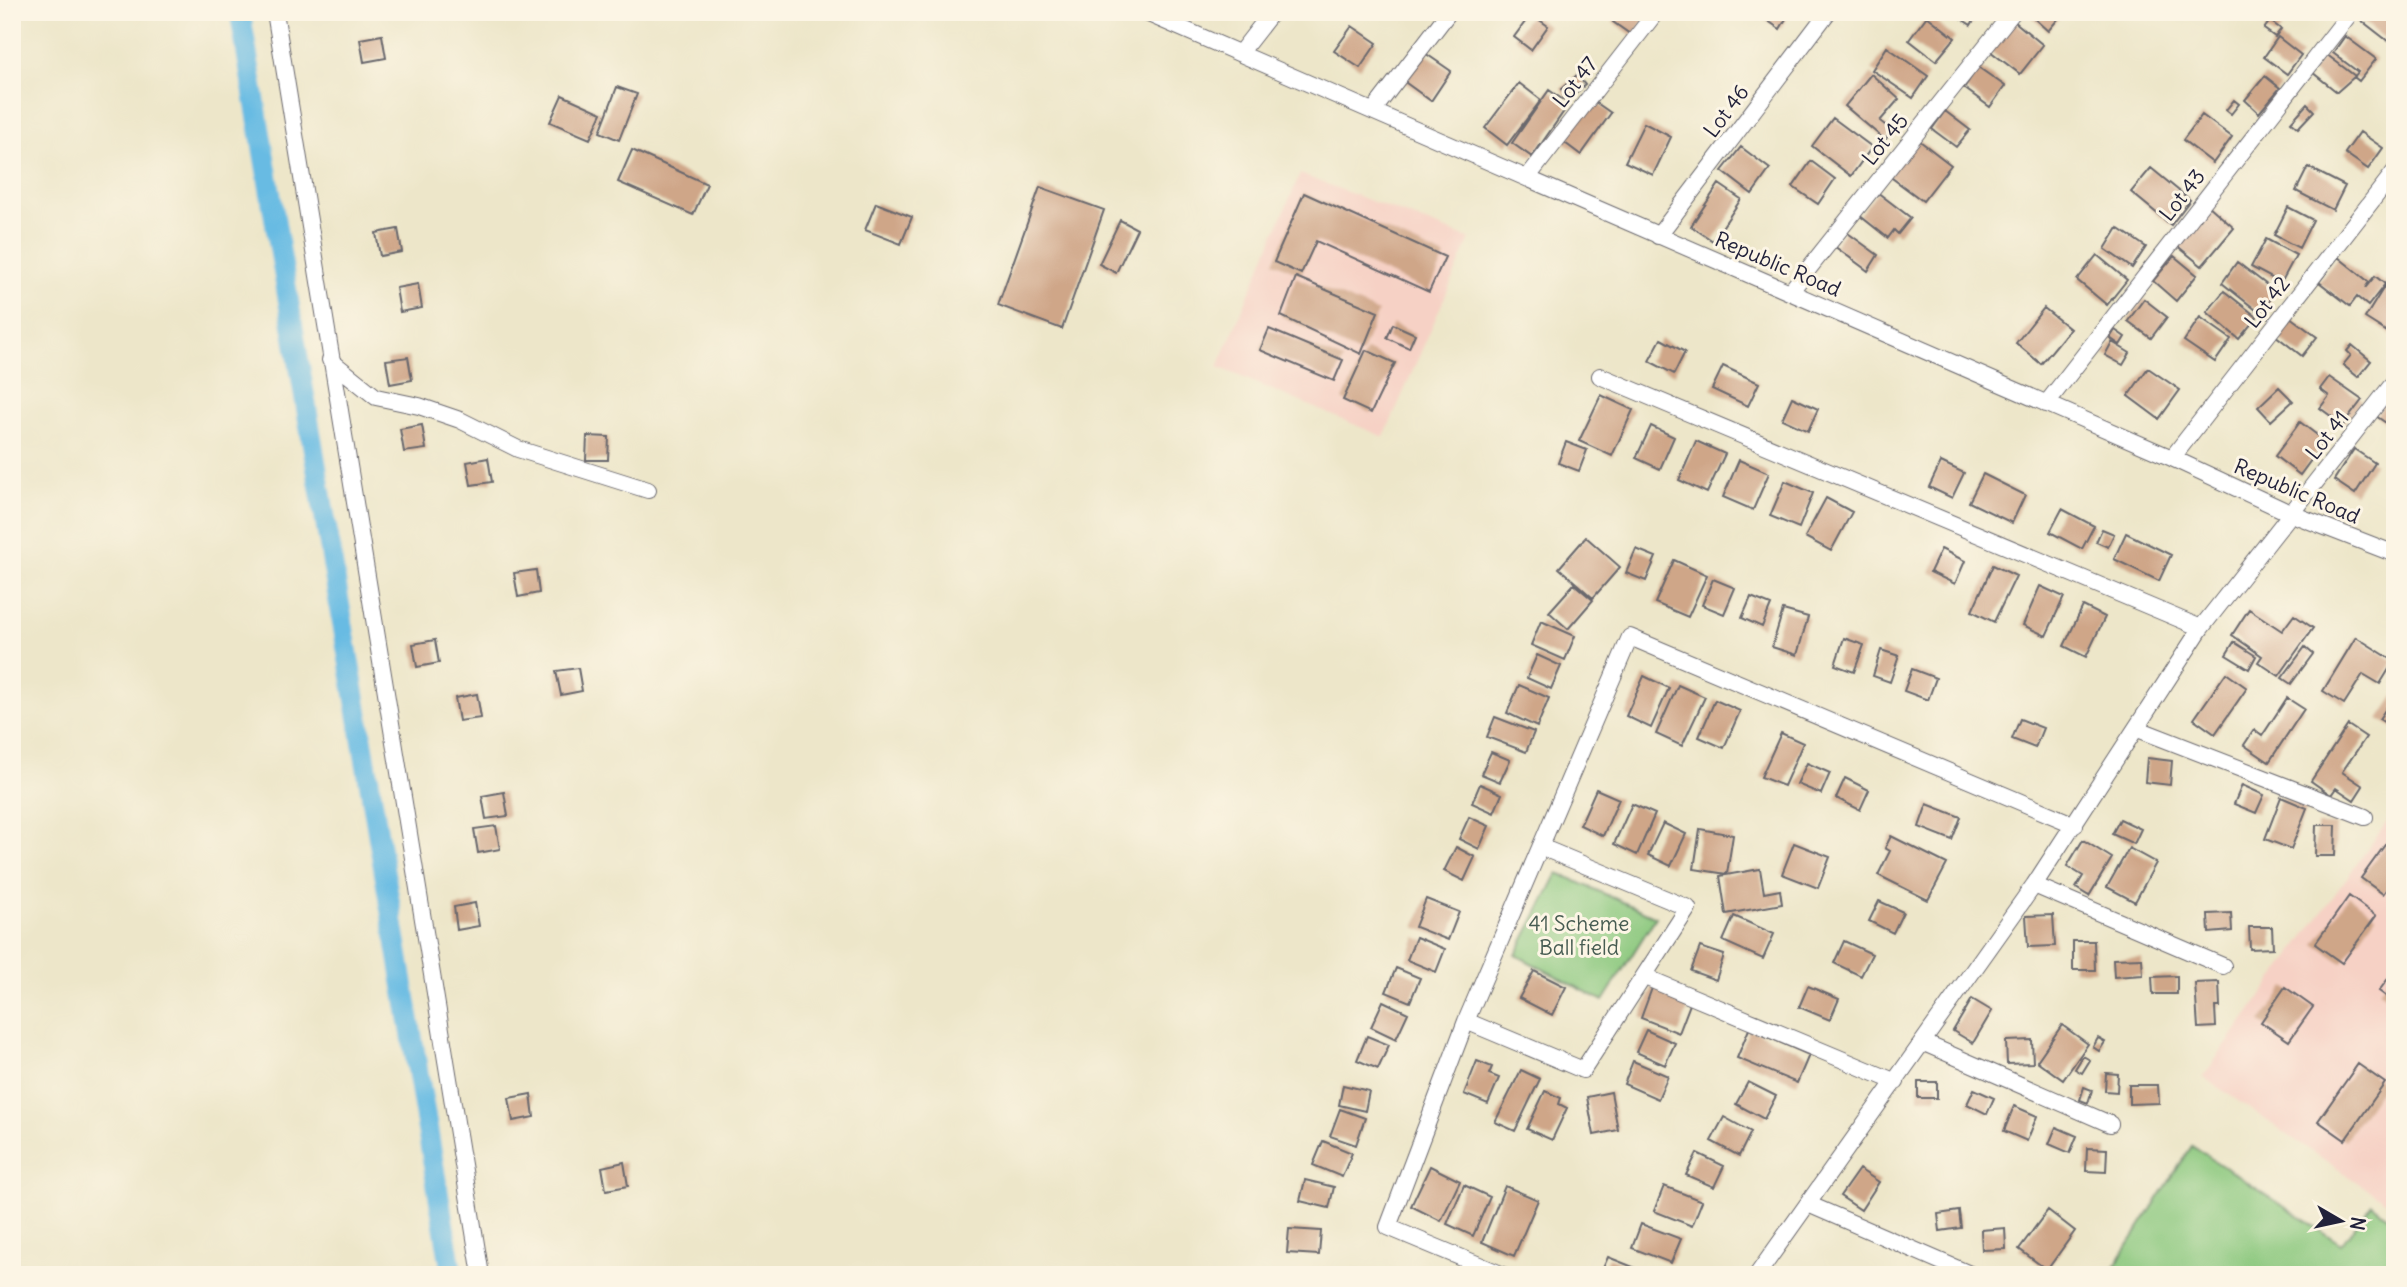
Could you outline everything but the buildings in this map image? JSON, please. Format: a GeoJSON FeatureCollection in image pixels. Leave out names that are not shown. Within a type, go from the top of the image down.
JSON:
{"type":"FeatureCollection","features":[{"type":"Feature","properties":{"kind":"street"},"geometry":{"type":"LineString","coordinates":[[275,12],[481,1275]]}},
{"type":"Feature","properties":{"kind":"street","name":"Republic Road"},"geometry":{"type":"LineString","coordinates":[[1144,12],[2172,458],[2292,514],[2395,554]]}},
{"type":"Feature","properties":{"kind":"street"},"geometry":{"type":"LineString","coordinates":[[1240,53],[1272,12]]}},
{"type":"Feature","properties":{"kind":"street"},"geometry":{"type":"LineString","coordinates":[[1373,111],[1449,12]]}},
{"type":"Feature","properties":{"kind":"street","name":"Lot 47"},"geometry":{"type":"LineString","coordinates":[[1527,178],[1656,12]]}},
{"type":"Feature","properties":{"kind":"street","name":"Lot 46"},"geometry":{"type":"LineString","coordinates":[[1658,236],[1828,12]]}},
{"type":"Feature","properties":{"kind":"street","name":"Lot 45"},"geometry":{"type":"LineString","coordinates":[[1790,292],[2013,12]]}},
{"type":"Feature","properties":{"kind":"street","name":"Lot 43"},"geometry":{"type":"LineString","coordinates":[[2046,404],[2351,12]]}},
{"type":"Feature","properties":{"kind":"street","name":"Lot 42"},"geometry":{"type":"LineString","coordinates":[[2172,458],[2395,171]]}},
{"type":"Feature","properties":{"kind":"street"},"geometry":{"type":"LineString","coordinates":[[330,360],[376,397],[429,410],[460,421],[517,449],[648,490]]}},
{"type":"Feature","properties":{"kind":"street"},"geometry":{"type":"LineString","coordinates":[[1601,376],[2201,628]]}},
{"type":"Feature","properties":{"kind":"street","name":"Lot 41"},"geometry":{"type":"LineString","coordinates":[[1757,1275],[2034,885],[2138,729],[2201,628],[2395,381]]}},
{"type":"Feature","properties":{"kind":"street"},"geometry":{"type":"LineString","coordinates":[[1503,1275],[1388,1227],[1466,1021],[1630,637],[2075,825]]}},
{"type":"Feature","properties":{"kind":"street"},"geometry":{"type":"LineString","coordinates":[[2138,729],[2365,817]]}},
{"type":"Feature","properties":{"kind":"street"},"geometry":{"type":"LineString","coordinates":[[1466,1021],[1583,1070],[1688,908],[1541,847]]}},
{"type":"Feature","properties":{"kind":"street"},"geometry":{"type":"LineString","coordinates":[[2034,885],[2223,966]]}},
{"type":"Feature","properties":{"kind":"street"},"geometry":{"type":"LineString","coordinates":[[1645,977],[1896,1082]]}},
{"type":"Feature","properties":{"kind":"street"},"geometry":{"type":"LineString","coordinates":[[1924,1043],[2110,1124]]}},
{"type":"Feature","properties":{"kind":"street"},"geometry":{"type":"LineString","coordinates":[[1808,1204],[1972,1275]]}},
{"type":"Feature","properties":{"kind":"shaded area"},"geometry":{"type":"Polygon","coordinates":[[[1300,174],[1470,239],[1384,437],[1218,367],[1300,174]]]}},
{"type":"Feature","properties":{"kind":"shaded area"},"geometry":{"type":"Polygon","coordinates":[[[2395,811],[2395,1208],[2203,1077],[2395,811]]]}},
{"type":"Feature","properties":{"kind":"green space","name":"41 Scheme Ball field"},"geometry":{"type":"Polygon","coordinates":[[[1558,873],[1656,917],[1603,1001],[1516,955],[1558,873]]]}},
{"type":"Feature","properties":{"kind":"green space"},"geometry":{"type":"Polygon","coordinates":[[[2192,1146],[2341,1244],[2372,1204],[2395,1222],[2395,1275],[2109,1275],[2192,1146]]]}},
{"type":"Feature","properties":{"kind":"waterway"},"geometry":{"type":"LineString","coordinates":[[240,12],[452,1275]]}}]}
